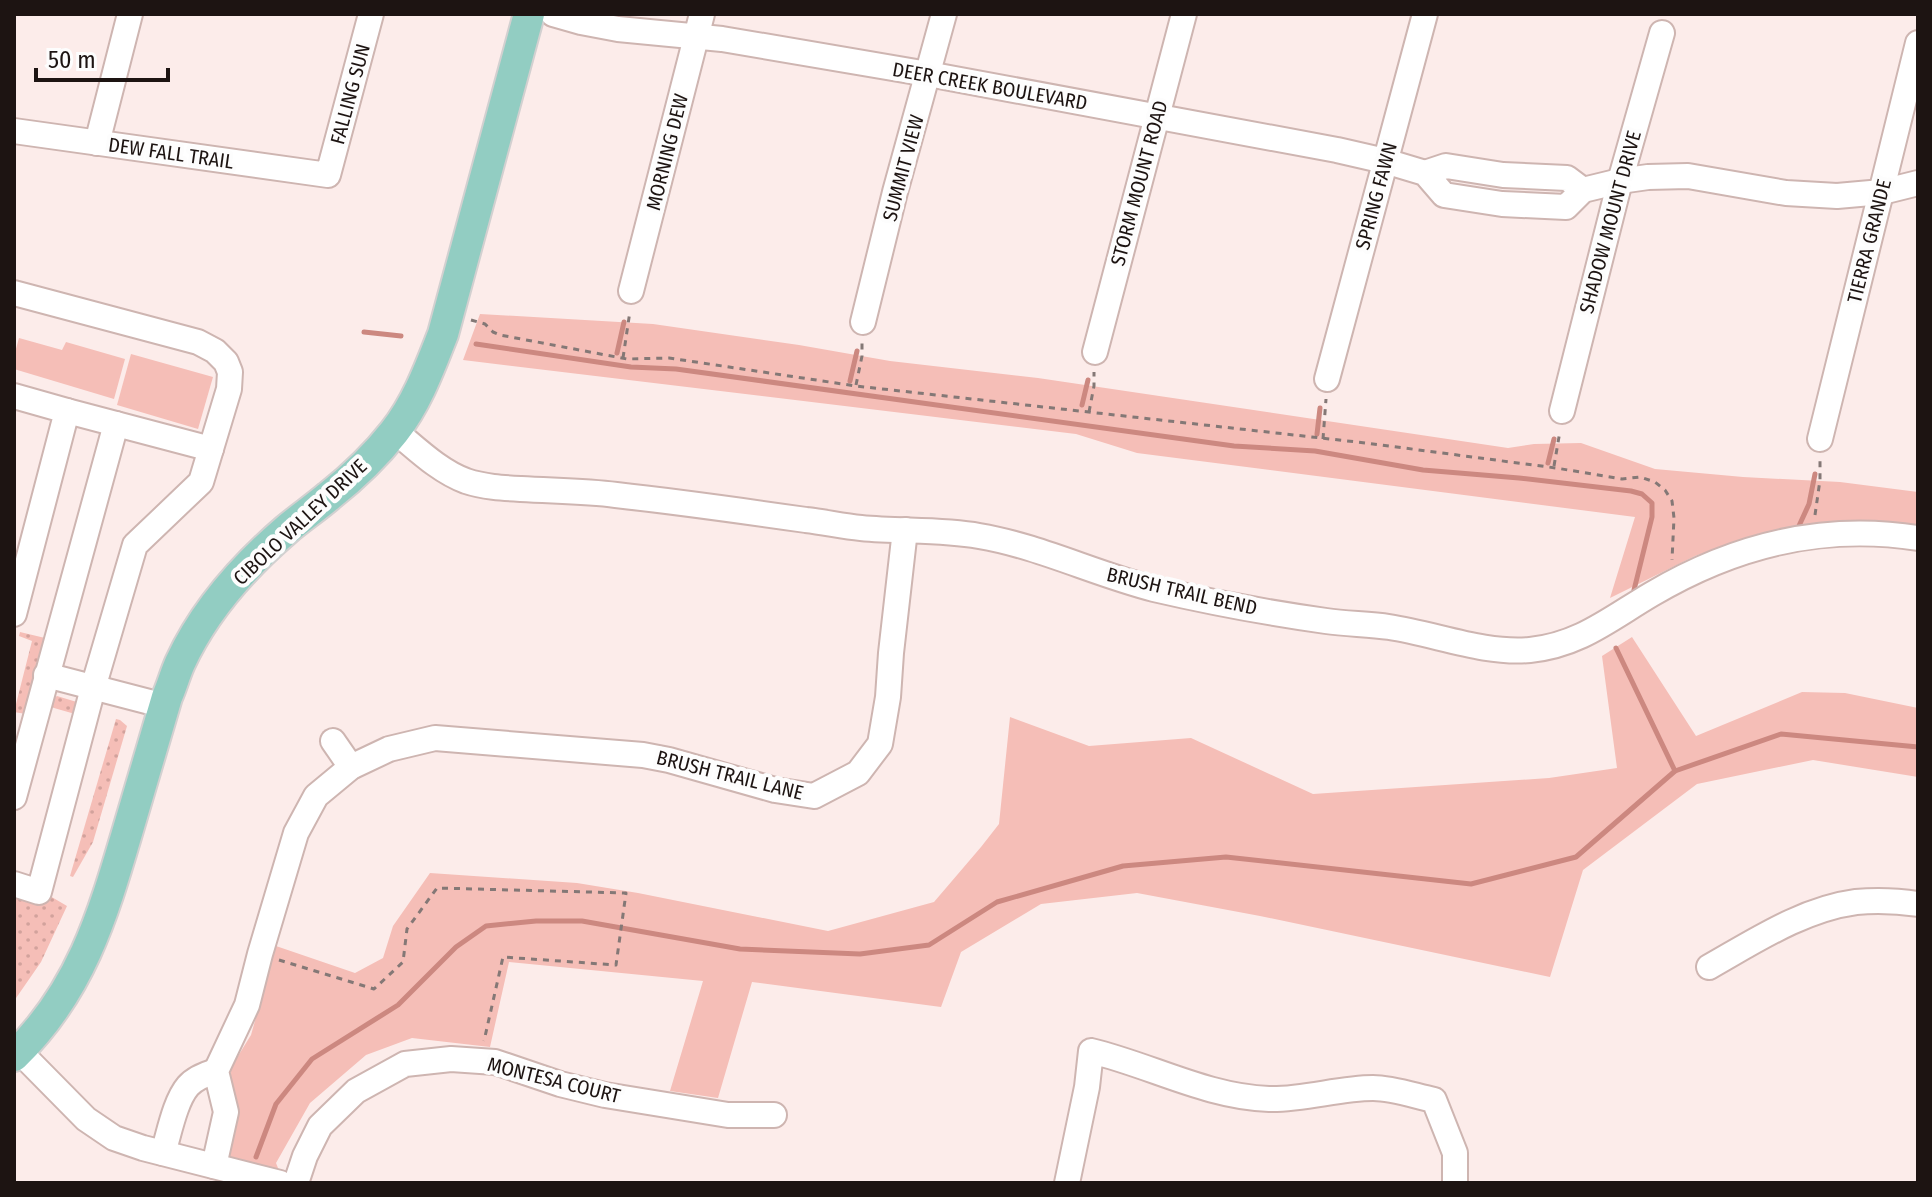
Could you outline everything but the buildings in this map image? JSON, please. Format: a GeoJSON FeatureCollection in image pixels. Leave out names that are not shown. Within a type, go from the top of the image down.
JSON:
{"type":"FeatureCollection","features":[{"type":"Feature","properties":{"kind":"main road","name":"CIBOLO VALLEY DRIVE"},"geometry":{"type":"LineString","coordinates":[[16,1051],[48,1018],[72,983],[87,953],[104,911],[165,706],[181,662],[200,627],[227,589],[258,555],[356,473],[395,431],[415,399],[443,334],[529,14]]}},
{"type":"Feature","properties":{"kind":"street"},"geometry":{"type":"LineString","coordinates":[[97,143],[130,14]]}},
{"type":"Feature","properties":{"kind":"street","name":"FALLING SUN"},"geometry":{"type":"LineString","coordinates":[[328,175],[371,14]]}},
{"type":"Feature","properties":{"kind":"street","name":"DEER CREEK BOULEVARD"},"geometry":{"type":"LineString","coordinates":[[553,14],[618,29],[699,25],[722,39],[1337,150],[1425,173],[1446,166],[1503,175],[1567,178],[1583,190],[1648,177],[1688,176],[1786,193],[1837,196],[1882,192],[1918,183]]}},
{"type":"Feature","properties":{"kind":"street","name":"SUMMIT VIEW"},"geometry":{"type":"LineString","coordinates":[[863,322],[944,14]]}},
{"type":"Feature","properties":{"kind":"street","name":"STORM MOUNT ROAD"},"geometry":{"type":"LineString","coordinates":[[1095,352],[1184,14]]}},
{"type":"Feature","properties":{"kind":"street","name":"SPRING FAWN"},"geometry":{"type":"LineString","coordinates":[[1327,379],[1425,14]]}},
{"type":"Feature","properties":{"kind":"street","name":"MORNING DEW"},"geometry":{"type":"LineString","coordinates":[[631,291],[699,25]]}},
{"type":"Feature","properties":{"kind":"street","name":"SHADOW MOUNT DRIVE"},"geometry":{"type":"LineString","coordinates":[[1562,411],[1620,181],[1662,33]]}},
{"type":"Feature","properties":{"kind":"street","name":"TIERRA GRANDE"},"geometry":{"type":"LineString","coordinates":[[1820,439],[1918,43]]}},
{"type":"Feature","properties":{"kind":"street","name":"DEW FALL TRAIL"},"geometry":{"type":"LineString","coordinates":[[14,131],[328,175]]}},
{"type":"Feature","properties":{"kind":"street"},"geometry":{"type":"LineString","coordinates":[[14,293],[198,342],[215,351],[226,362],[230,372],[229,389],[201,482],[135,545],[39,892],[14,884]]}},
{"type":"Feature","properties":{"kind":"street"},"geometry":{"type":"LineString","coordinates":[[14,396],[211,449]]}},
{"type":"Feature","properties":{"kind":"street"},"geometry":{"type":"LineString","coordinates":[[14,614],[67,411]]}},
{"type":"Feature","properties":{"kind":"street"},"geometry":{"type":"LineString","coordinates":[[14,797],[116,424]]}},
{"type":"Feature","properties":{"kind":"street","name":"BRUSH TRAIL BEND"},"geometry":{"type":"LineString","coordinates":[[395,431],[451,474],[496,487],[613,494],[861,528],[946,531],[982,536],[1122,580],[1198,598],[1327,621],[1390,627],[1506,649],[1529,650],[1576,639],[1678,580],[1728,556],[1812,535],[1878,533],[1918,538]]}},
{"type":"Feature","properties":{"kind":"street","name":"BRUSH TRAIL LANE"},"geometry":{"type":"LineString","coordinates":[[163,1153],[180,1099],[188,1085],[216,1071],[247,1005],[296,833],[316,796],[351,767],[389,749],[435,738],[643,755],[775,790],[814,796],[858,773],[880,744],[888,697],[905,530]]}},
{"type":"Feature","properties":{"kind":"street"},"geometry":{"type":"LineString","coordinates":[[46,675],[165,706]]}},
{"type":"Feature","properties":{"kind":"street"},"geometry":{"type":"LineString","coordinates":[[333,741],[351,767]]}},
{"type":"Feature","properties":{"kind":"street"},"geometry":{"type":"LineString","coordinates":[[1709,967],[1785,926],[1835,906],[1898,901],[1918,904]]}},
{"type":"Feature","properties":{"kind":"street"},"geometry":{"type":"LineString","coordinates":[[16,1051],[86,1119],[114,1138],[280,1183]]}},
{"type":"Feature","properties":{"kind":"street"},"geometry":{"type":"LineString","coordinates":[[1067,1183],[1087,1087],[1091,1051],[1122,1058],[1210,1090],[1240,1096],[1271,1099],[1376,1088],[1434,1100],[1455,1153],[1455,1183]]}},
{"type":"Feature","properties":{"kind":"street","name":"MONTESA COURT"},"geometry":{"type":"LineString","coordinates":[[296,1183],[320,1126],[356,1091],[405,1064],[451,1059],[495,1062],[605,1095],[728,1115],[774,1115]]}},
{"type":"Feature","properties":{"kind":"street"},"geometry":{"type":"LineString","coordinates":[[214,1166],[226,1112],[216,1071]]}},
{"type":"Feature","properties":{"kind":"path"},"geometry":{"type":"LineString","coordinates":[[623,358],[631,291]]}},
{"type":"Feature","properties":{"kind":"path"},"geometry":{"type":"LineString","coordinates":[[448,314],[485,324],[500,335],[623,358],[669,358],[856,386],[1554,467],[1622,479],[1640,477],[1655,482],[1672,501],[1672,560],[1678,580]]}},
{"type":"Feature","properties":{"kind":"path"},"geometry":{"type":"LineString","coordinates":[[856,386],[862,356],[863,322]]}},
{"type":"Feature","properties":{"kind":"path"},"geometry":{"type":"LineString","coordinates":[[1089,412],[1095,352]]}},
{"type":"Feature","properties":{"kind":"path"},"geometry":{"type":"LineString","coordinates":[[1323,439],[1327,379]]}},
{"type":"Feature","properties":{"kind":"path"},"geometry":{"type":"LineString","coordinates":[[1554,467],[1560,443],[1562,411]]}},
{"type":"Feature","properties":{"kind":"path"},"geometry":{"type":"LineString","coordinates":[[1812,535],[1820,480],[1820,439]]}},
{"type":"Feature","properties":{"kind":"path"},"geometry":{"type":"LineString","coordinates":[[260,954],[374,989],[403,962],[407,929],[437,888],[626,893],[616,965],[503,957],[480,1061]]}},
{"type":"Feature","properties":{"kind":"shaded area"},"geometry":{"type":"Polygon","coordinates":[[[480,314],[653,324],[890,361],[1038,378],[1508,448],[1581,443],[1655,469],[1840,482],[1918,492],[1918,533],[1838,523],[1761,533],[1695,556],[1610,598],[1635,517],[1137,453],[1076,434],[463,360],[480,314]]]}},
{"type":"Feature","properties":{"kind":"shaded area"},"geometry":{"type":"Polygon","coordinates":[[[19,338],[62,350],[66,342],[125,359],[114,399],[14,369],[19,338]]]}},
{"type":"Feature","properties":{"kind":"shaded area"},"geometry":{"type":"Polygon","coordinates":[[[131,354],[213,377],[198,429],[117,405],[131,354]]]}},
{"type":"Feature","properties":{"kind":"shaded area"},"geometry":{"type":"Polygon","coordinates":[[[20,632],[47,640],[26,714],[14,712],[32,641],[19,636],[20,632]]]}},
{"type":"Feature","properties":{"kind":"shaded area"},"geometry":{"type":"Polygon","coordinates":[[[1632,637],[1696,736],[1802,692],[1845,693],[1918,708],[1918,777],[1813,760],[1697,784],[1583,870],[1550,977],[1137,893],[1041,904],[961,952],[941,1007],[752,982],[718,1098],[670,1091],[703,981],[509,962],[490,1047],[412,1038],[366,1055],[310,1103],[276,1163],[284,1183],[224,1183],[234,1098],[230,1069],[251,1035],[276,946],[355,973],[383,958],[393,926],[430,873],[577,883],[828,931],[934,902],[981,847],[999,824],[1010,717],[1089,746],[1191,738],[1313,794],[1549,778],[1617,768],[1602,656],[1632,637]]]}},
{"type":"Feature","properties":{"kind":"shaded area"},"geometry":{"type":"Polygon","coordinates":[[[57,696],[80,703],[75,714],[51,705],[57,696]]]}},
{"type":"Feature","properties":{"kind":"shaded area"},"geometry":{"type":"Polygon","coordinates":[[[116,719],[127,726],[93,842],[73,877],[70,876],[116,719]]]}},
{"type":"Feature","properties":{"kind":"shaded area"},"geometry":{"type":"Polygon","coordinates":[[[14,890],[48,899],[50,896],[67,906],[41,962],[14,1001],[14,890]]]}},
{"type":"Feature","properties":{"kind":"waterway"},"geometry":{"type":"LineString","coordinates":[[617,353],[624,322]]}},
{"type":"Feature","properties":{"kind":"waterway"},"geometry":{"type":"LineString","coordinates":[[364,332],[401,336]]}},
{"type":"Feature","properties":{"kind":"waterway"},"geometry":{"type":"LineString","coordinates":[[476,344],[1234,446],[1315,451],[1423,470],[1631,491],[1642,494],[1652,503],[1652,517],[1634,590]]}},
{"type":"Feature","properties":{"kind":"waterway"},"geometry":{"type":"LineString","coordinates":[[850,381],[857,351]]}},
{"type":"Feature","properties":{"kind":"waterway"},"geometry":{"type":"LineString","coordinates":[[1082,405],[1088,380]]}},
{"type":"Feature","properties":{"kind":"waterway"},"geometry":{"type":"LineString","coordinates":[[1317,434],[1320,408]]}},
{"type":"Feature","properties":{"kind":"waterway"},"geometry":{"type":"LineString","coordinates":[[1548,463],[1554,439]]}},
{"type":"Feature","properties":{"kind":"waterway"},"geometry":{"type":"LineString","coordinates":[[1798,528],[1809,504],[1815,474]]}},
{"type":"Feature","properties":{"kind":"waterway"},"geometry":{"type":"LineString","coordinates":[[1616,648],[1675,771]]}},
{"type":"Feature","properties":{"kind":"waterway"},"geometry":{"type":"LineString","coordinates":[[256,1157],[276,1104],[312,1059],[398,1005],[456,947],[486,926],[582,921],[740,949],[860,954],[929,945],[997,902],[1123,866],[1226,857],[1471,884],[1576,857],[1675,771],[1781,734],[1918,747]]}}]}
